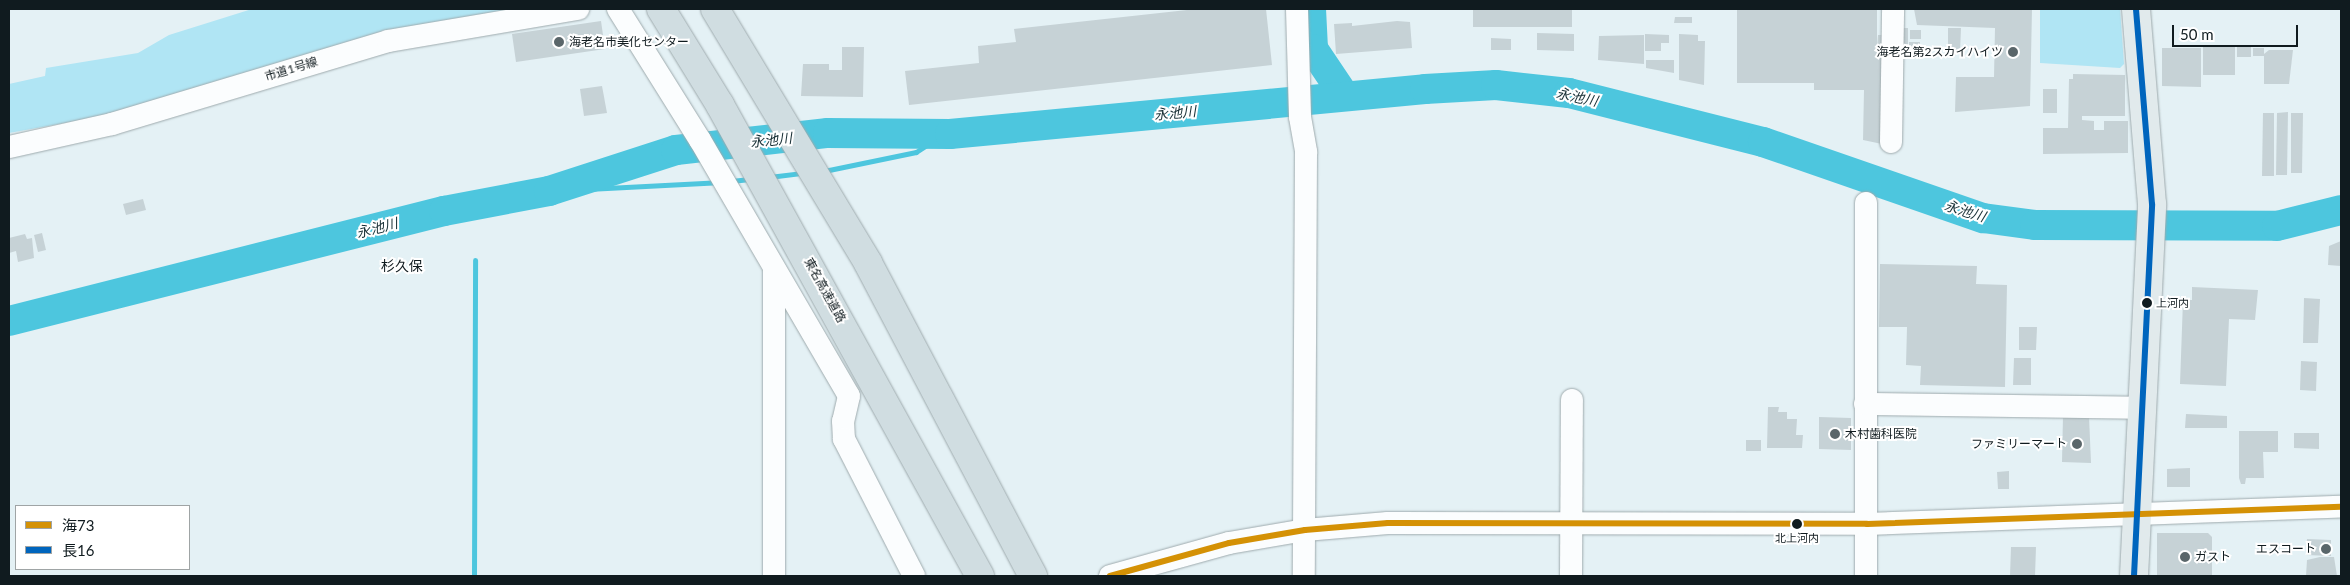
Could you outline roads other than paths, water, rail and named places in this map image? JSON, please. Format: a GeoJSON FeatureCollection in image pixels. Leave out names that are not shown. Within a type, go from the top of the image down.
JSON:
{"type":"FeatureCollection","features":[{"type":"Feature","properties":{"kind":"highway","name":"東名高速道路"},"geometry":{"type":"LineString","coordinates":[[660,9],[720,105],[898,423],[980,576]]}},
{"type":"Feature","properties":{"kind":"highway"},"geometry":{"type":"LineString","coordinates":[[715,9],[868,263],[952,418],[1033,576]]}},
{"type":"Feature","properties":{"kind":"main road"},"geometry":{"type":"LineString","coordinates":[[2134,576],[2152,242],[2152,204],[2136,9]]}},
{"type":"Feature","properties":{"kind":"street","name":"市道1号線"},"geometry":{"type":"LineString","coordinates":[[9,147],[112,124],[388,41],[578,9]]}},
{"type":"Feature","properties":{"kind":"street"},"geometry":{"type":"LineString","coordinates":[[618,9],[700,140],[849,396],[843,421],[844,439],[914,576]]}},
{"type":"Feature","properties":{"kind":"street"},"geometry":{"type":"LineString","coordinates":[[1297,9],[1300,117],[1306,152],[1304,576]]}},
{"type":"Feature","properties":{"kind":"street"},"geometry":{"type":"LineString","coordinates":[[1891,142],[1893,9]]}},
{"type":"Feature","properties":{"kind":"street"},"geometry":{"type":"LineString","coordinates":[[1866,203],[1866,576]]}},
{"type":"Feature","properties":{"kind":"street"},"geometry":{"type":"LineString","coordinates":[[774,268],[774,576]]}},
{"type":"Feature","properties":{"kind":"street"},"geometry":{"type":"LineString","coordinates":[[1571,576],[1572,400]]}},
{"type":"Feature","properties":{"kind":"street"},"geometry":{"type":"LineString","coordinates":[[1865,404],[2144,408]]}},
{"type":"Feature","properties":{"kind":"street"},"geometry":{"type":"LineString","coordinates":[[1110,576],[1229,543],[1305,530],[1395,522],[1866,524],[2137,512],[2341,507]]}},
{"type":"Feature","properties":{"kind":"waterway"},"geometry":{"type":"LineString","coordinates":[[1311,9],[1313,49],[1344,95]]}},
{"type":"Feature","properties":{"kind":"waterway","name":"永池川"},"geometry":{"type":"LineString","coordinates":[[9,321],[444,211],[549,191],[676,150],[828,133],[950,134],[1425,89],[1496,85],[1569,93],[1763,142],[1983,218],[2035,225],[2277,226],[2341,210]]}},
{"type":"Feature","properties":{"kind":"waterway"},"geometry":{"type":"LineString","coordinates":[[824,171],[916,152],[944,134]]}},
{"type":"Feature","properties":{"kind":"waterway"},"geometry":{"type":"LineString","coordinates":[[769,177],[803,173]]}},
{"type":"Feature","properties":{"kind":"waterway"},"geometry":{"type":"LineString","coordinates":[[731,181],[750,179]]}},
{"type":"Feature","properties":{"kind":"waterway"},"geometry":{"type":"LineString","coordinates":[[549,191],[718,182]]}},
{"type":"Feature","properties":{"kind":"waterway"},"geometry":{"type":"LineString","coordinates":[[474,576],[475,260]]}},
{"type":"Feature","properties":{"kind":"place","name":"海老名市美化センター"},"geometry":{"type":"Point","coordinates":[559,42]}},
{"type":"Feature","properties":{"kind":"place","name":"海老名第2スカイハイツ"},"geometry":{"type":"Point","coordinates":[2013,52]}},
{"type":"Feature","properties":{"kind":"place","name":"上河内"},"geometry":{"type":"Point","coordinates":[2147,303]}},
{"type":"Feature","properties":{"kind":"place","name":"木村歯科医院"},"geometry":{"type":"Point","coordinates":[1835,434]}},
{"type":"Feature","properties":{"kind":"place","name":"ファミリーマート"},"geometry":{"type":"Point","coordinates":[2077,444]}},
{"type":"Feature","properties":{"kind":"place","name":"北上河内"},"geometry":{"type":"Point","coordinates":[1797,524]}},
{"type":"Feature","properties":{"kind":"place","name":"エスコート"},"geometry":{"type":"Point","coordinates":[2326,549]}},
{"type":"Feature","properties":{"kind":"place","name":"ガスト"},"geometry":{"type":"Point","coordinates":[2185,557]}},
{"type":"Feature","properties":{"kind":"district","name":"杉久保"},"geometry":{"type":"Point","coordinates":[402,266]}}]}
